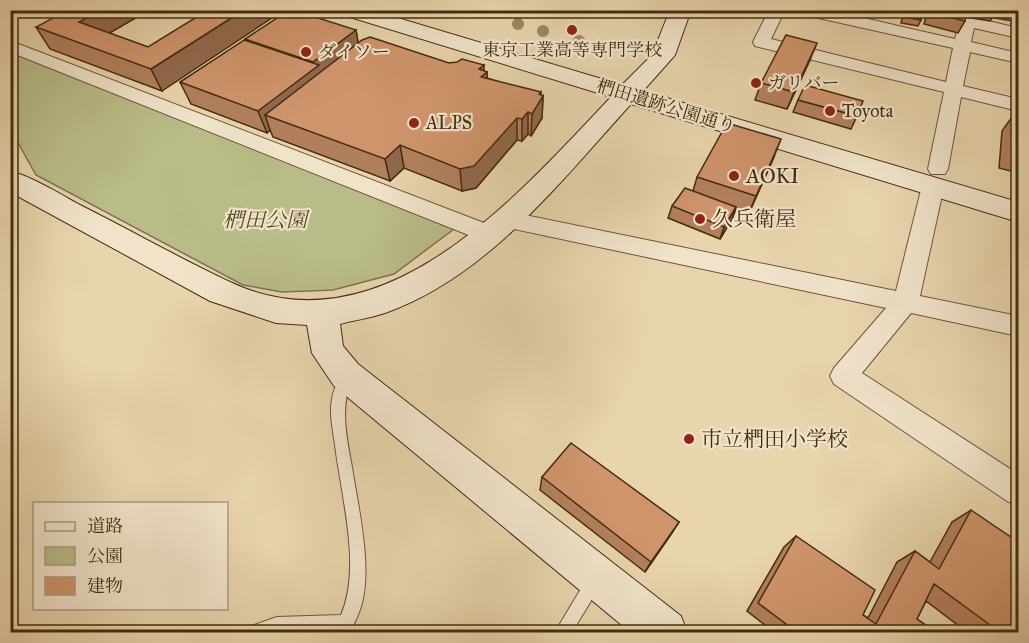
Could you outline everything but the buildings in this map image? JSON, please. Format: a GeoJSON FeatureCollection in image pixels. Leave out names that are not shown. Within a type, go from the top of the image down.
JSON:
{"type":"FeatureCollection","features":[{"type":"Feature","properties":{"kind":"street","name":"椚田遺跡公園通り"},"geometry":{"type":"LineString","coordinates":[[347,10],[633,88],[935,177],[1018,192]]}},
{"type":"Feature","properties":{"kind":"street","name":"椚田遺跡公園通り"},"geometry":{"type":"LineString","coordinates":[[395,10],[633,88]]}},
{"type":"Feature","properties":{"kind":"street"},"geometry":{"type":"LineString","coordinates":[[633,88],[644,58],[667,10]]}},
{"type":"Feature","properties":{"kind":"street"},"geometry":{"type":"LineString","coordinates":[[10,156],[16,182],[239,300],[279,312],[324,313],[379,302],[428,281],[497,226],[659,62],[681,10]]}},
{"type":"Feature","properties":{"kind":"street"},"geometry":{"type":"LineString","coordinates":[[777,10],[761,42],[1018,105]]}},
{"type":"Feature","properties":{"kind":"street"},"geometry":{"type":"LineString","coordinates":[[805,10],[833,13],[1018,58]]}},
{"type":"Feature","properties":{"kind":"street"},"geometry":{"type":"LineString","coordinates":[[1018,33],[968,21],[906,302],[844,376],[1018,491]]}},
{"type":"Feature","properties":{"kind":"street"},"geometry":{"type":"LineString","coordinates":[[13,49],[36,37]]}},
{"type":"Feature","properties":{"kind":"street"},"geometry":{"type":"LineString","coordinates":[[13,49],[497,226],[906,302],[1018,326]]}},
{"type":"Feature","properties":{"kind":"street","name":"椚田遺跡公園通り"},"geometry":{"type":"LineString","coordinates":[[935,177],[1018,212]]}},
{"type":"Feature","properties":{"kind":"street"},"geometry":{"type":"LineString","coordinates":[[324,313],[324,346],[334,363],[346,375],[665,633]]}},
{"type":"Feature","properties":{"kind":"lane"},"geometry":{"type":"LineString","coordinates":[[257,633],[277,625],[346,623],[353,612],[356,571],[337,402],[346,375]]}},
{"type":"Feature","properties":{"kind":"lane"},"geometry":{"type":"LineString","coordinates":[[563,633],[598,577]]}},
{"type":"Feature","properties":{"kind":"green space","name":"椚田公園"},"geometry":{"type":"Polygon","coordinates":[[[21,50],[462,223],[394,274],[333,290],[282,292],[243,285],[36,175],[11,130],[10,55],[21,50]]]}},
{"type":"Feature","properties":{"kind":"place","name":"東京工業高等専門学校"},"geometry":{"type":"Point","coordinates":[572,30]}},
{"type":"Feature","properties":{"kind":"place","name":"ダイソー"},"geometry":{"type":"Point","coordinates":[306,52]}},
{"type":"Feature","properties":{"kind":"place","name":"ガリバー"},"geometry":{"type":"Point","coordinates":[756,83]}},
{"type":"Feature","properties":{"kind":"place","name":"Toyota"},"geometry":{"type":"Point","coordinates":[830,111]}},
{"type":"Feature","properties":{"kind":"place","name":"ALPS"},"geometry":{"type":"Point","coordinates":[414,123]}},
{"type":"Feature","properties":{"kind":"place","name":"AOKI"},"geometry":{"type":"Point","coordinates":[734,176]}},
{"type":"Feature","properties":{"kind":"place","name":"久兵衛屋"},"geometry":{"type":"Point","coordinates":[700,219]}},
{"type":"Feature","properties":{"kind":"place","name":"市立椚田小学校"},"geometry":{"type":"Point","coordinates":[689,439]}}]}
